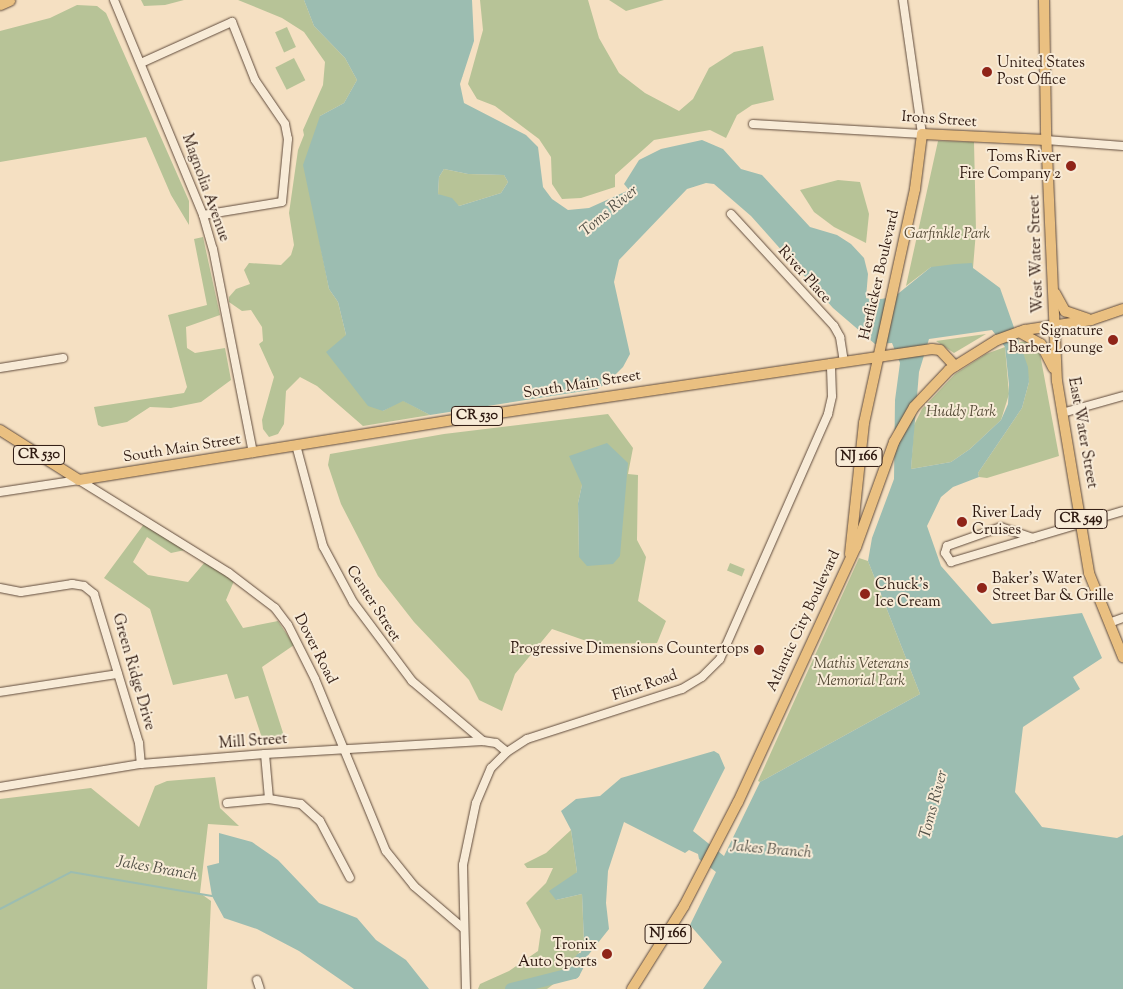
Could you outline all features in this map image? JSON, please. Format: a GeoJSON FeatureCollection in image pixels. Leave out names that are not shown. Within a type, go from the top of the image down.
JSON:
{"type":"FeatureCollection","features":[{"type":"Feature","properties":{"kind":"highway"},"geometry":{"type":"LineString","coordinates":[[0,4],[9,0]]}},
{"type":"Feature","properties":{"kind":"main road","name":"West Water Street"},"geometry":{"type":"LineString","coordinates":[[1044,0],[1046,140],[1054,326]]}},
{"type":"Feature","properties":{"kind":"main road","name":"Irons Street"},"geometry":{"type":"LineString","coordinates":[[922,134],[1046,140]]}},
{"type":"Feature","properties":{"kind":"main road","name":"Herflicker Boulevard"},"geometry":{"type":"LineString","coordinates":[[849,558],[859,461],[878,352],[915,189],[922,134]]}},
{"type":"Feature","properties":{"kind":"main road"},"geometry":{"type":"LineString","coordinates":[[1052,282],[1056,299],[1065,310],[1091,320]]}},
{"type":"Feature","properties":{"kind":"main road","name":"NJ 166"},"geometry":{"type":"LineString","coordinates":[[1054,326],[1091,320],[1123,309]]}},
{"type":"Feature","properties":{"kind":"main road","name":"Atlantic City Boulevard"},"geometry":{"type":"LineString","coordinates":[[632,989],[700,876],[724,830],[870,512],[890,450],[907,419],[926,392],[955,366],[997,340],[1019,332],[1054,326]]}},
{"type":"Feature","properties":{"kind":"main road","name":"East Water Street"},"geometry":{"type":"LineString","coordinates":[[1054,326],[1057,381],[1089,573],[1123,657]]}},
{"type":"Feature","properties":{"kind":"main road"},"geometry":{"type":"LineString","coordinates":[[1019,332],[1040,344],[1057,381]]}},
{"type":"Feature","properties":{"kind":"main road","name":"South Main Street"},"geometry":{"type":"LineString","coordinates":[[79,480],[844,361],[878,352],[890,354],[932,349],[940,350],[955,366]]}},
{"type":"Feature","properties":{"kind":"main road","name":"Dover Road"},"geometry":{"type":"LineString","coordinates":[[0,430],[79,480]]}},
{"type":"Feature","properties":{"kind":"street","name":"Magnolia Avenue"},"geometry":{"type":"LineString","coordinates":[[114,0],[203,215],[213,249],[253,452]]}},
{"type":"Feature","properties":{"kind":"street","name":"Herflicker Boulevard"},"geometry":{"type":"LineString","coordinates":[[903,0],[922,134]]}},
{"type":"Feature","properties":{"kind":"street"},"geometry":{"type":"LineString","coordinates":[[141,63],[232,22],[255,80],[285,124],[288,139],[282,202],[203,215]]}},
{"type":"Feature","properties":{"kind":"street","name":"Irons Street"},"geometry":{"type":"LineString","coordinates":[[753,124],[922,134]]}},
{"type":"Feature","properties":{"kind":"street","name":"Irons Street"},"geometry":{"type":"LineString","coordinates":[[1046,140],[1123,146]]}},
{"type":"Feature","properties":{"kind":"street","name":"River Place"},"geometry":{"type":"LineString","coordinates":[[731,214],[834,326],[840,337],[844,361]]}},
{"type":"Feature","properties":{"kind":"street"},"geometry":{"type":"LineString","coordinates":[[0,368],[63,358]]}},
{"type":"Feature","properties":{"kind":"street","name":"Flint Road"},"geometry":{"type":"LineString","coordinates":[[466,988],[462,884],[469,830],[482,785],[491,768],[507,752],[541,734],[682,689],[702,677],[720,659],[828,414],[832,396],[831,363]]}},
{"type":"Feature","properties":{"kind":"street"},"geometry":{"type":"LineString","coordinates":[[1062,413],[1123,396]]}},
{"type":"Feature","properties":{"kind":"street","name":"Center Street"},"geometry":{"type":"LineString","coordinates":[[296,445],[323,546],[353,602],[412,681],[484,741]]}},
{"type":"Feature","properties":{"kind":"street","name":"South Main Street"},"geometry":{"type":"LineString","coordinates":[[0,492],[79,480]]}},
{"type":"Feature","properties":{"kind":"street","name":"Dover Road"},"geometry":{"type":"LineString","coordinates":[[79,480],[229,573],[275,608],[300,646],[386,852],[414,886],[463,928]]}},
{"type":"Feature","properties":{"kind":"street"},"geometry":{"type":"LineString","coordinates":[[1033,538],[1002,527],[947,546],[945,553],[951,562],[1033,538],[1123,511]]}},
{"type":"Feature","properties":{"kind":"street","name":"Green Ridge Drive"},"geometry":{"type":"LineString","coordinates":[[0,588],[22,592],[72,584],[90,590],[99,604],[141,764]]}},
{"type":"Feature","properties":{"kind":"street"},"geometry":{"type":"LineString","coordinates":[[1108,623],[1123,618]]}},
{"type":"Feature","properties":{"kind":"street"},"geometry":{"type":"LineString","coordinates":[[0,692],[118,674]]}},
{"type":"Feature","properties":{"kind":"street","name":"Mill Street"},"geometry":{"type":"LineString","coordinates":[[0,787],[141,764],[265,754],[484,741],[496,743],[507,752]]}},
{"type":"Feature","properties":{"kind":"street"},"geometry":{"type":"LineString","coordinates":[[265,754],[269,799]]}},
{"type":"Feature","properties":{"kind":"street"},"geometry":{"type":"LineString","coordinates":[[227,803],[269,799],[288,800],[311,811],[350,878]]}},
{"type":"Feature","properties":{"kind":"street"},"geometry":{"type":"LineString","coordinates":[[258,980],[260,989]]}},
{"type":"Feature","properties":{"kind":"green space"},"geometry":{"type":"Polygon","coordinates":[[[141,0],[184,0],[165,5],[144,6],[141,0]]]}},
{"type":"Feature","properties":{"kind":"green space"},"geometry":{"type":"Polygon","coordinates":[[[238,0],[304,0],[314,26],[345,58],[357,80],[344,103],[320,116],[319,238],[329,289],[338,302],[346,335],[383,411],[402,400],[430,415],[363,426],[317,386],[300,377],[286,391],[284,424],[278,434],[269,437],[263,429],[262,420],[274,377],[259,344],[263,341],[262,327],[251,310],[242,311],[229,302],[229,297],[236,289],[250,284],[244,270],[249,263],[281,265],[291,255],[294,245],[289,213],[298,150],[304,135],[303,130],[323,85],[325,62],[304,32],[282,18],[238,0]]]}},
{"type":"Feature","properties":{"kind":"green space"},"geometry":{"type":"Polygon","coordinates":[[[480,0],[588,0],[599,38],[619,73],[645,93],[679,111],[693,99],[709,68],[734,52],[763,46],[774,100],[752,105],[737,115],[726,138],[710,130],[654,140],[615,175],[615,187],[581,198],[562,199],[552,184],[551,157],[539,139],[495,106],[477,99],[468,84],[483,30],[480,0]]]}},
{"type":"Feature","properties":{"kind":"green space"},"geometry":{"type":"Polygon","coordinates":[[[609,0],[664,0],[626,11],[609,0]]]}},
{"type":"Feature","properties":{"kind":"green space"},"geometry":{"type":"Polygon","coordinates":[[[77,5],[97,6],[106,13],[189,201],[189,225],[171,195],[146,137],[0,162],[0,31],[50,18],[77,5]]]}},
{"type":"Feature","properties":{"kind":"green space"},"geometry":{"type":"Polygon","coordinates":[[[287,27],[296,47],[284,52],[275,32],[287,27]]]}},
{"type":"Feature","properties":{"kind":"green space"},"geometry":{"type":"Polygon","coordinates":[[[294,58],[305,80],[287,90],[275,68],[294,58]]]}},
{"type":"Feature","properties":{"kind":"green space","name":"Garfinkle Park"},"geometry":{"type":"Polygon","coordinates":[[[938,141],[974,142],[976,231],[973,268],[931,267],[906,286],[938,141]]]}},
{"type":"Feature","properties":{"kind":"green space"},"geometry":{"type":"Polygon","coordinates":[[[444,169],[468,174],[504,175],[508,182],[501,193],[459,206],[438,194],[439,177],[444,169]]]}},
{"type":"Feature","properties":{"kind":"green space"},"geometry":{"type":"Polygon","coordinates":[[[838,180],[860,182],[869,214],[866,243],[834,227],[814,212],[800,190],[838,180]]]}},
{"type":"Feature","properties":{"kind":"green space"},"geometry":{"type":"Polygon","coordinates":[[[203,237],[220,315],[186,327],[187,348],[195,353],[225,348],[231,380],[201,402],[171,408],[150,407],[127,422],[102,427],[98,425],[94,407],[184,393],[187,387],[168,315],[207,305],[194,239],[203,237]]]}},
{"type":"Feature","properties":{"kind":"green space"},"geometry":{"type":"Polygon","coordinates":[[[986,334],[954,353],[936,341],[986,334]]]}},
{"type":"Feature","properties":{"kind":"green space","name":"Huddy Park"},"geometry":{"type":"Polygon","coordinates":[[[1026,341],[1035,345],[1040,354],[1059,456],[987,478],[979,477],[978,473],[1022,408],[1029,382],[1020,342],[1026,341]]]}},
{"type":"Feature","properties":{"kind":"green space","name":"Huddy Park"},"geometry":{"type":"Polygon","coordinates":[[[1005,347],[1009,394],[1001,420],[970,449],[951,462],[911,469],[914,425],[922,409],[955,374],[986,354],[1005,347]]]}},
{"type":"Feature","properties":{"kind":"green space"},"geometry":{"type":"Polygon","coordinates":[[[608,414],[633,448],[628,474],[638,475],[637,540],[646,557],[638,601],[666,621],[657,643],[595,644],[552,629],[515,674],[502,711],[479,700],[469,680],[414,622],[378,576],[341,504],[328,465],[330,454],[444,434],[608,414]],[[582,485],[578,503],[579,557],[582,485]]]}},
{"type":"Feature","properties":{"kind":"green space"},"geometry":{"type":"Polygon","coordinates":[[[144,524],[185,550],[171,553],[147,537],[133,562],[148,575],[188,582],[205,562],[234,581],[226,600],[243,628],[278,621],[294,645],[262,667],[285,739],[263,741],[248,696],[235,699],[227,674],[173,685],[150,609],[104,578],[144,524]]]}},
{"type":"Feature","properties":{"kind":"green space","name":"Mathis Veterans Memorial Park"},"geometry":{"type":"Polygon","coordinates":[[[859,558],[868,561],[920,694],[760,782],[758,781],[859,558]]]}},
{"type":"Feature","properties":{"kind":"green space"},"geometry":{"type":"Polygon","coordinates":[[[730,563],[745,569],[742,576],[727,570],[730,563]]]}},
{"type":"Feature","properties":{"kind":"green space"},"geometry":{"type":"Polygon","coordinates":[[[215,777],[220,808],[239,826],[208,824],[200,893],[211,901],[207,989],[0,989],[0,799],[91,788],[139,827],[155,786],[167,781],[215,777]]]}},
{"type":"Feature","properties":{"kind":"green space"},"geometry":{"type":"Polygon","coordinates":[[[571,830],[577,872],[556,900],[582,894],[584,943],[568,973],[547,989],[478,989],[480,984],[509,971],[538,951],[541,930],[526,903],[546,883],[553,868],[527,868],[524,864],[546,853],[571,830]]]}},
{"type":"Feature","properties":{"kind":"water","name":"Toms River"},"geometry":{"type":"Polygon","coordinates":[[[304,0],[472,0],[474,41],[460,84],[464,103],[526,135],[538,147],[543,187],[552,199],[568,210],[589,208],[629,190],[624,184],[639,160],[661,149],[702,140],[723,149],[741,169],[762,175],[810,227],[837,235],[851,244],[864,258],[868,274],[866,298],[874,300],[894,297],[931,267],[955,264],[972,263],[973,268],[1000,288],[1028,367],[1029,382],[1022,408],[978,473],[979,477],[953,487],[941,497],[927,526],[941,566],[992,624],[1082,613],[1102,658],[1073,677],[1080,689],[1023,727],[1015,792],[1042,827],[1117,838],[1123,835],[1123,989],[703,989],[722,962],[690,925],[716,872],[699,859],[698,854],[689,850],[685,853],[624,822],[608,871],[606,903],[609,929],[574,973],[584,943],[582,894],[556,900],[549,891],[577,872],[571,830],[561,811],[576,799],[600,796],[621,778],[714,751],[719,754],[725,768],[693,831],[724,856],[760,782],[920,694],[868,561],[872,538],[894,479],[895,400],[900,363],[892,343],[875,344],[833,308],[751,216],[714,184],[706,183],[687,189],[619,260],[614,282],[630,354],[623,367],[607,383],[597,389],[430,415],[403,401],[383,411],[368,406],[326,352],[346,335],[338,302],[329,289],[303,165],[320,116],[344,103],[357,80],[345,58],[314,26],[304,0]],[[444,169],[439,177],[438,194],[452,198],[459,206],[501,193],[508,182],[504,175],[468,174],[444,169]],[[992,330],[929,339],[919,372],[911,469],[951,462],[970,449],[1001,420],[1008,404],[1009,385],[1005,347],[992,330]]]}},
{"type":"Feature","properties":{"kind":"water"},"geometry":{"type":"Polygon","coordinates":[[[607,443],[628,463],[620,556],[613,564],[587,566],[579,557],[578,503],[582,485],[569,456],[607,443]]]}},
{"type":"Feature","properties":{"kind":"water"},"geometry":{"type":"Polygon","coordinates":[[[219,833],[252,842],[278,860],[319,903],[357,918],[376,940],[406,960],[429,989],[354,989],[299,951],[257,929],[224,918],[212,896],[207,866],[219,863],[219,833]]]}},
{"type":"Feature","properties":{"kind":"waterway","name":"Jakes Branch"},"geometry":{"type":"LineString","coordinates":[[0,909],[71,872],[212,896]]}},
{"type":"Feature","properties":{"kind":"waterway","name":"Jakes Branch"},"geometry":{"type":"LineString","coordinates":[[511,989],[574,973],[581,959]]}},
{"type":"Feature","properties":{"kind":"place","name":"United States Post Office"},"geometry":{"type":"Point","coordinates":[987,72]}},
{"type":"Feature","properties":{"kind":"place","name":"Toms River Fire Company 2"},"geometry":{"type":"Point","coordinates":[1071,166]}},
{"type":"Feature","properties":{"kind":"place","name":"Signature Barber Lounge"},"geometry":{"type":"Point","coordinates":[1113,340]}},
{"type":"Feature","properties":{"kind":"place","name":"River Lady Cruises"},"geometry":{"type":"Point","coordinates":[962,522]}},
{"type":"Feature","properties":{"kind":"place","name":"Baker's Water Street Bar & Grille"},"geometry":{"type":"Point","coordinates":[982,588]}},
{"type":"Feature","properties":{"kind":"place","name":"Chuck's Ice Cream"},"geometry":{"type":"Point","coordinates":[865,594]}},
{"type":"Feature","properties":{"kind":"place","name":"Progressive Dimensions Countertops"},"geometry":{"type":"Point","coordinates":[759,650]}},
{"type":"Feature","properties":{"kind":"place","name":"Tronix Auto Sports"},"geometry":{"type":"Point","coordinates":[607,954]}}]}
